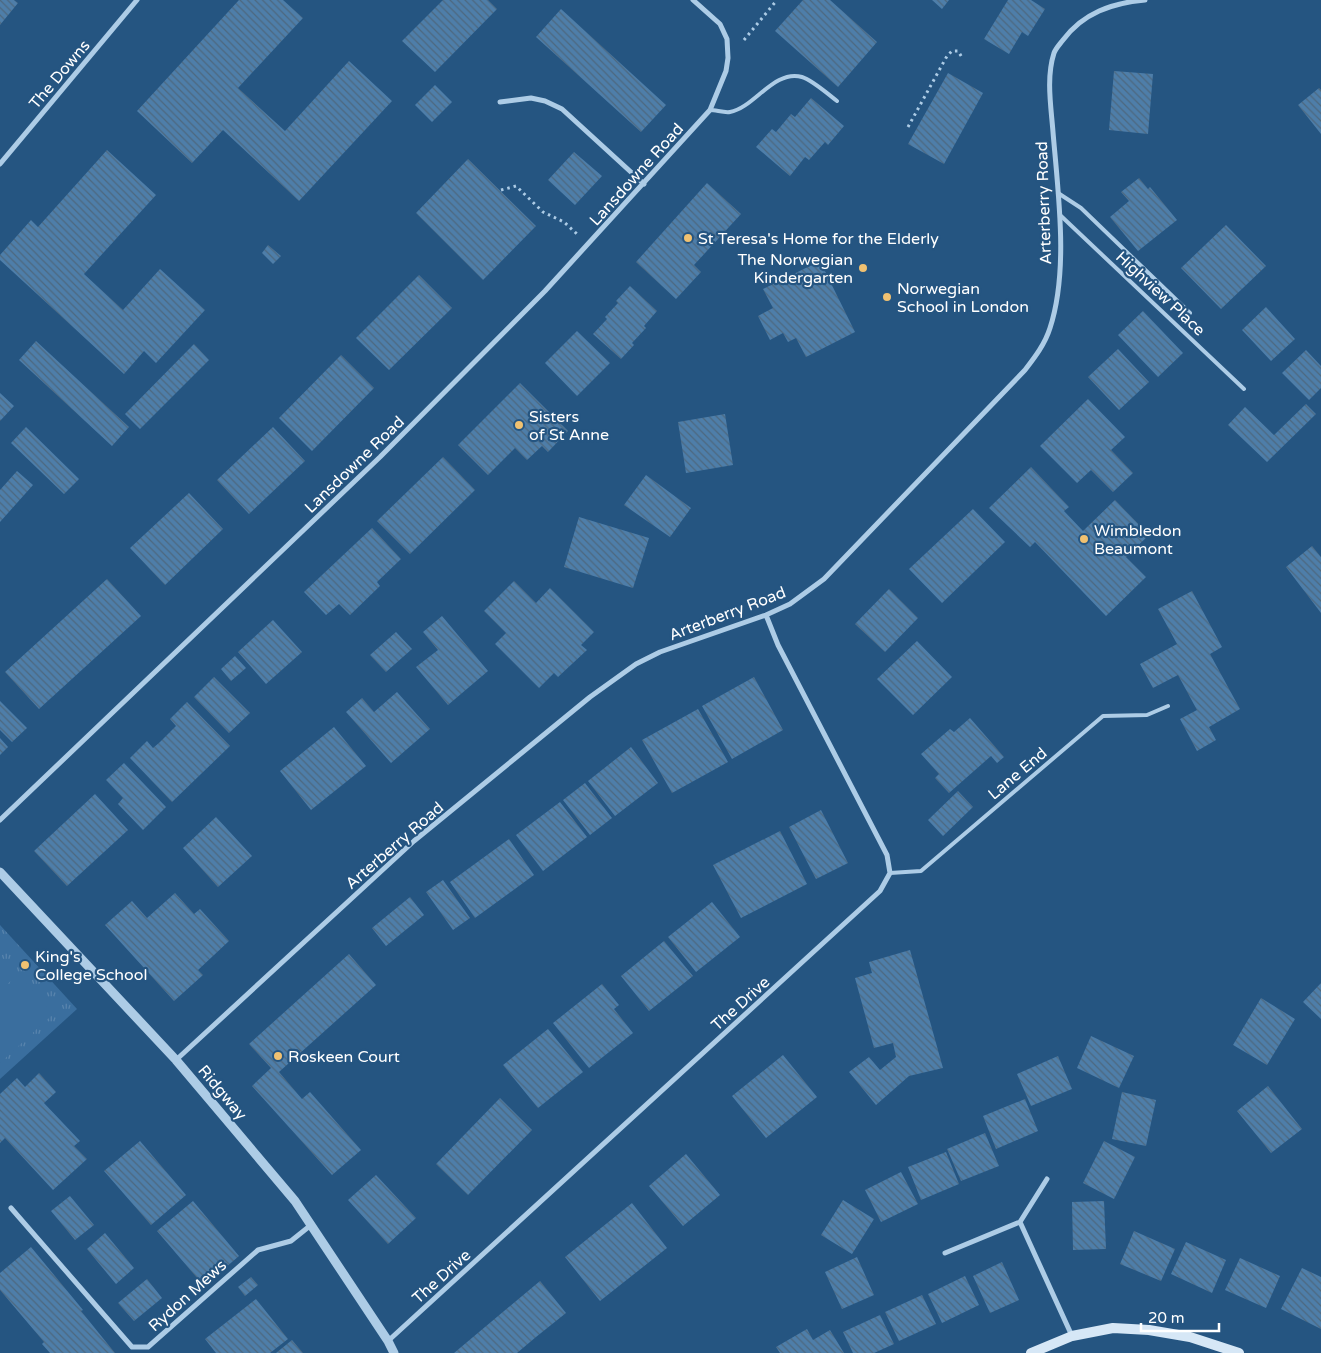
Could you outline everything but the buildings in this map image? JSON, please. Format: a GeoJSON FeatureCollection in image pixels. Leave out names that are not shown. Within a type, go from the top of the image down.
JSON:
{"type":"FeatureCollection","features":[{"type":"Feature","properties":{"kind":"main road"},"geometry":{"type":"LineString","coordinates":[[1031,1353],[1072,1336],[1113,1328],[1149,1330],[1190,1337],[1239,1353]]}},
{"type":"Feature","properties":{"kind":"street","name":"The Downs"},"geometry":{"type":"LineString","coordinates":[[0,164],[137,0]]}},
{"type":"Feature","properties":{"kind":"street"},"geometry":{"type":"LineString","coordinates":[[692,0],[720,24],[727,39],[728,58]]}},
{"type":"Feature","properties":{"kind":"street","name":"Arterberry Road"},"geometry":{"type":"LineString","coordinates":[[176,1060],[414,841],[590,696],[636,664],[660,652],[790,604],[824,580],[1024,370],[1040,350],[1050,330],[1059,277],[1060,215],[1050,74],[1055,51],[1082,20],[1099,10],[1126,2],[1145,0]]}},
{"type":"Feature","properties":{"kind":"street","name":"Lansdowne Road"},"geometry":{"type":"LineString","coordinates":[[0,820],[380,457],[588,245],[710,110],[726,71],[728,58]]}},
{"type":"Feature","properties":{"kind":"street"},"geometry":{"type":"LineString","coordinates":[[500,102],[530,98],[545,101],[562,109],[644,184]]}},
{"type":"Feature","properties":{"kind":"street"},"geometry":{"type":"LineString","coordinates":[[766,614],[778,645],[887,855],[890,873]]}},
{"type":"Feature","properties":{"kind":"street","name":"Ridgway"},"geometry":{"type":"LineString","coordinates":[[0,872],[176,1060],[295,1201],[388,1341],[394,1353]]}},
{"type":"Feature","properties":{"kind":"street","name":"The Drive"},"geometry":{"type":"LineString","coordinates":[[388,1341],[880,891],[890,873]]}},
{"type":"Feature","properties":{"kind":"street"},"geometry":{"type":"LineString","coordinates":[[945,1253],[1020,1222],[1047,1179]]}},
{"type":"Feature","properties":{"kind":"street","name":"Rydon Mews"},"geometry":{"type":"LineString","coordinates":[[11,1208],[132,1348],[148,1347],[258,1250],[291,1241],[312,1225]]}},
{"type":"Feature","properties":{"kind":"street"},"geometry":{"type":"LineString","coordinates":[[1020,1222],[1072,1336]]}},
{"type":"Feature","properties":{"kind":"lane"},"geometry":{"type":"LineString","coordinates":[[710,110],[730,112],[741,107],[774,83],[794,75],[804,77],[837,101]]}},
{"type":"Feature","properties":{"kind":"lane"},"geometry":{"type":"LineString","coordinates":[[1058,193],[1081,208],[1190,313]]}},
{"type":"Feature","properties":{"kind":"lane","name":"Highview Place"},"geometry":{"type":"LineString","coordinates":[[1060,215],[1244,390]]}},
{"type":"Feature","properties":{"kind":"lane","name":"Lane End"},"geometry":{"type":"LineString","coordinates":[[890,873],[921,871],[1103,716],[1147,715],[1168,706]]}},
{"type":"Feature","properties":{"kind":"path"},"geometry":{"type":"LineString","coordinates":[[728,58],[777,0]]}},
{"type":"Feature","properties":{"kind":"path"},"geometry":{"type":"LineString","coordinates":[[908,127],[947,56],[952,51],[958,51],[963,59]]}},
{"type":"Feature","properties":{"kind":"path"},"geometry":{"type":"LineString","coordinates":[[500,190],[516,186],[543,212],[564,222],[588,245]]}},
{"type":"Feature","properties":{"kind":"green space","name":"King's College School"},"geometry":{"type":"Polygon","coordinates":[[[0,925],[77,1009],[0,1079],[0,925]]]}},
{"type":"Feature","properties":{"kind":"green space"},"geometry":{"type":"Polygon","coordinates":[[[0,956],[17,975],[0,991],[0,956]]]}},
{"type":"Feature","properties":{"kind":"green space"},"geometry":{"type":"Polygon","coordinates":[[[26,983],[53,1014],[0,1063],[0,1007],[26,983]]]}},
{"type":"Feature","properties":{"kind":"place","name":"St Teresa's Home for the Elderly"},"geometry":{"type":"Point","coordinates":[688,238]}},
{"type":"Feature","properties":{"kind":"place","name":"The Norwegian Kindergarten"},"geometry":{"type":"Point","coordinates":[863,268]}},
{"type":"Feature","properties":{"kind":"place","name":"Norwegian School in London"},"geometry":{"type":"Point","coordinates":[887,297]}},
{"type":"Feature","properties":{"kind":"place","name":"Sisters of St Anne"},"geometry":{"type":"Point","coordinates":[519,425]}},
{"type":"Feature","properties":{"kind":"place","name":"Wimbledon Beaumont"},"geometry":{"type":"Point","coordinates":[1084,539]}},
{"type":"Feature","properties":{"kind":"place","name":"King's College School"},"geometry":{"type":"Point","coordinates":[25,965]}},
{"type":"Feature","properties":{"kind":"place","name":"Roskeen Court"},"geometry":{"type":"Point","coordinates":[278,1056]}}]}
